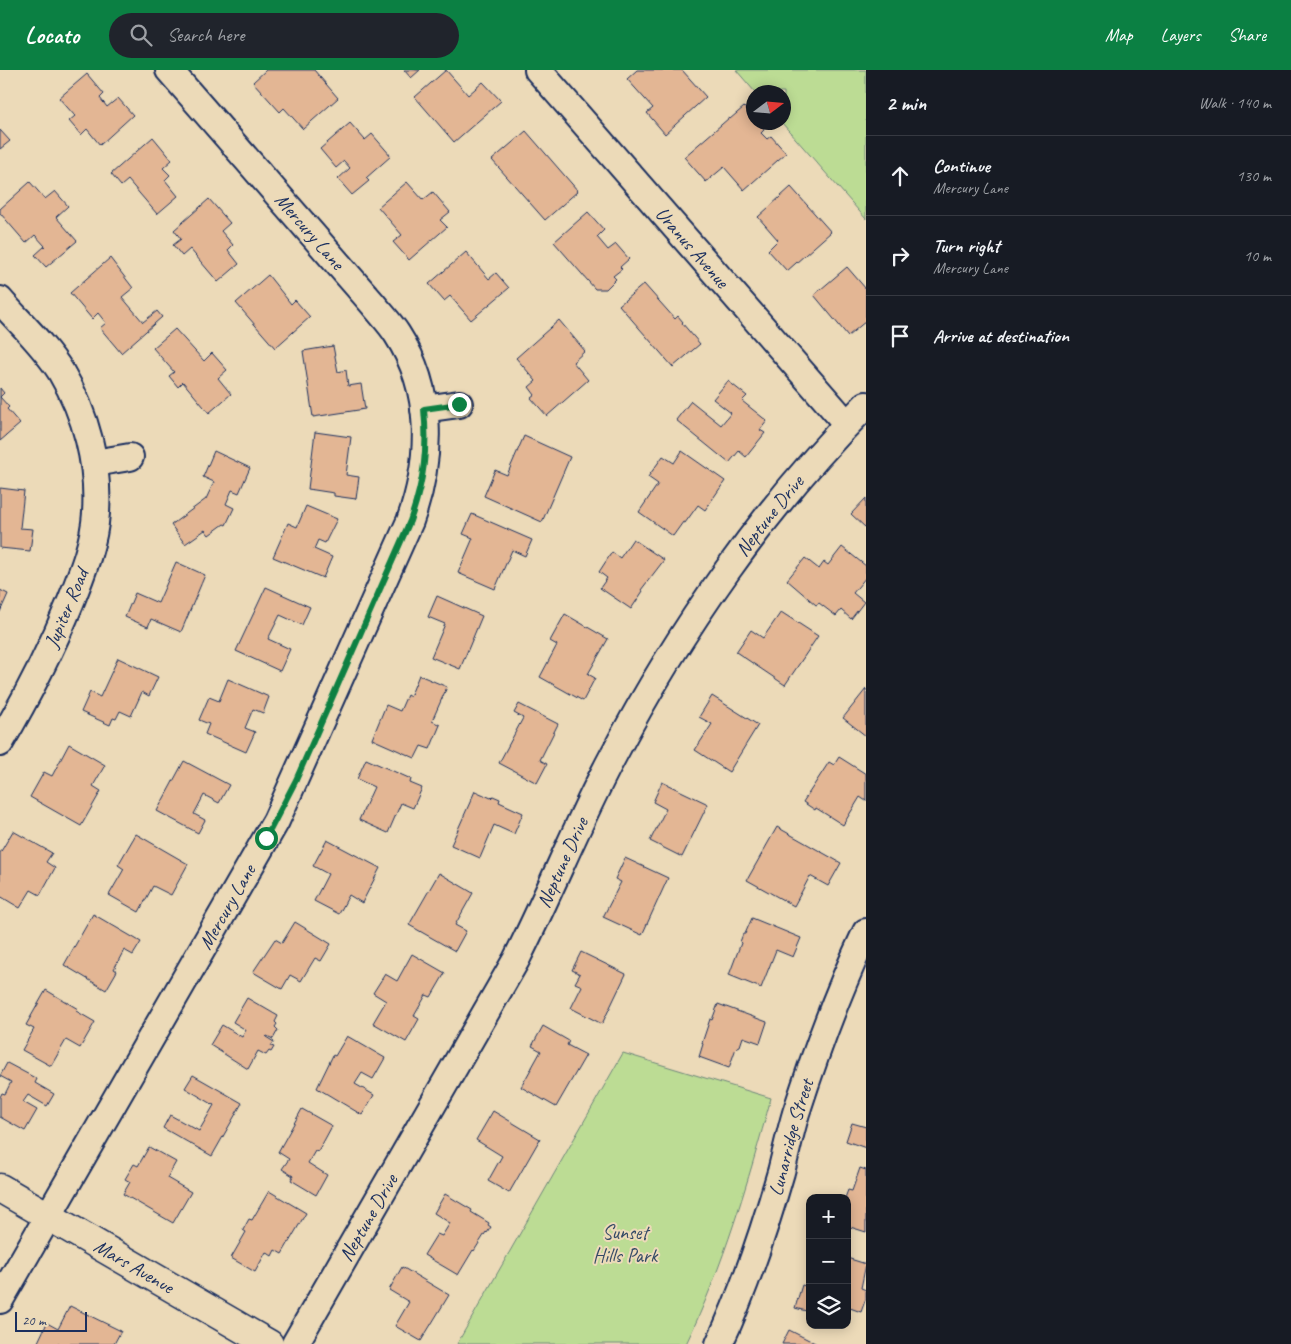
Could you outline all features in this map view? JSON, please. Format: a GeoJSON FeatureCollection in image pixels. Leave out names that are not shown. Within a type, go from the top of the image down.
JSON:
{"type":"FeatureCollection","features":[{"type":"Feature","properties":{"kind":"street","name":"Mercury Lane"},"geometry":{"type":"LineString","coordinates":[[0,1300],[270,833],[287,800],[413,512],[425,466],[424,409],[417,377],[397,334],[169,70]]}},
{"type":"Feature","properties":{"kind":"street","name":"Uranus Avenue"},"geometry":{"type":"LineString","coordinates":[[538,70],[847,424]]}},
{"type":"Feature","properties":{"kind":"street","name":"Jupiter Road"},"geometry":{"type":"LineString","coordinates":[[0,300],[60,371],[81,412],[94,463],[96,488],[96,514],[86,562],[47,654],[0,743]]}},
{"type":"Feature","properties":{"kind":"street"},"geometry":{"type":"LineString","coordinates":[[424,409],[459,404]]}},
{"type":"Feature","properties":{"kind":"street","name":"Neptune Drive"},"geometry":{"type":"LineString","coordinates":[[295,1344],[516,960],[612,757],[652,686],[700,611],[743,550],[797,482],[866,405]]}},
{"type":"Feature","properties":{"kind":"street"},"geometry":{"type":"LineString","coordinates":[[94,463],[130,457]]}},
{"type":"Feature","properties":{"kind":"street","name":"Lunarridge Street"},"geometry":{"type":"LineString","coordinates":[[718,1344],[754,1257],[812,1063],[850,966],[866,932]]}},
{"type":"Feature","properties":{"kind":"street","name":"Mars Avenue"},"geometry":{"type":"LineString","coordinates":[[0,1188],[269,1344]]}},
{"type":"Feature","properties":{"kind":"green space"},"geometry":{"type":"Polygon","coordinates":[[[736,70],[866,70],[866,219],[788,130],[791,130],[791,85],[749,85],[736,70]]]}},
{"type":"Feature","properties":{"kind":"green space","name":"Sunset Hills Park"},"geometry":{"type":"Polygon","coordinates":[[[623,1053],[771,1098],[724,1254],[686,1344],[457,1344],[623,1053]]]}},
{"type":"Feature","properties":{"kind":"building"},"geometry":{"type":"Polygon","coordinates":[[[266,70],[314,70],[338,98],[303,129],[284,108],[280,112],[253,82],[266,70]]]}},
{"type":"Feature","properties":{"kind":"building"},"geometry":{"type":"Polygon","coordinates":[[[404,70],[420,70],[411,78],[404,70]]]}},
{"type":"Feature","properties":{"kind":"building"},"geometry":{"type":"Polygon","coordinates":[[[446,70],[468,95],[483,82],[501,101],[454,142],[415,97],[446,70]]]}},
{"type":"Feature","properties":{"kind":"building"},"geometry":{"type":"Polygon","coordinates":[[[637,70],[682,70],[706,97],[665,134],[647,113],[653,108],[627,79],[637,70]]]}},
{"type":"Feature","properties":{"kind":"building"},"geometry":{"type":"Polygon","coordinates":[[[87,74],[104,94],[100,98],[107,107],[118,98],[133,115],[100,145],[87,129],[81,135],[69,121],[75,116],[59,98],[87,74]]]}},
{"type":"Feature","properties":{"kind":"building"},"geometry":{"type":"Polygon","coordinates":[[[744,107],[746,109],[746,130],[764,130],[761,133],[767,139],[771,136],[786,153],[744,190],[724,167],[706,182],[684,157],[744,107]]]}},
{"type":"Feature","properties":{"kind":"building"},"geometry":{"type":"Polygon","coordinates":[[[350,123],[365,140],[372,134],[391,156],[366,178],[369,181],[352,195],[338,179],[350,168],[344,161],[336,168],[320,149],[350,123]]]}},
{"type":"Feature","properties":{"kind":"building"},"geometry":{"type":"Polygon","coordinates":[[[0,130],[10,141],[0,149],[0,130]]]}},
{"type":"Feature","properties":{"kind":"building"},"geometry":{"type":"Polygon","coordinates":[[[526,131],[578,191],[545,220],[492,160],[526,131]]]}},
{"type":"Feature","properties":{"kind":"building"},"geometry":{"type":"Polygon","coordinates":[[[153,137],[172,160],[163,168],[170,175],[165,180],[178,196],[157,214],[128,180],[121,186],[111,174],[153,137]]]}},
{"type":"Feature","properties":{"kind":"building"},"geometry":{"type":"Polygon","coordinates":[[[30,182],[45,199],[55,191],[68,206],[56,217],[77,241],[46,267],[35,255],[45,246],[35,235],[26,243],[0,213],[0,209],[30,182]]]}},
{"type":"Feature","properties":{"kind":"building"},"geometry":{"type":"Polygon","coordinates":[[[407,182],[423,200],[433,192],[450,212],[440,220],[447,227],[409,260],[393,242],[402,235],[378,207],[407,182]]]}},
{"type":"Feature","properties":{"kind":"building"},"geometry":{"type":"Polygon","coordinates":[[[791,187],[831,232],[787,271],[768,250],[778,240],[758,217],[791,187]]]}},
{"type":"Feature","properties":{"kind":"building"},"geometry":{"type":"Polygon","coordinates":[[[209,199],[230,223],[221,231],[233,245],[228,250],[239,264],[218,282],[190,249],[182,256],[173,245],[181,239],[174,230],[209,199]]]}},
{"type":"Feature","properties":{"kind":"building"},"geometry":{"type":"Polygon","coordinates":[[[588,212],[604,230],[597,237],[608,250],[616,244],[629,259],[620,267],[622,269],[613,276],[616,279],[606,289],[595,289],[554,242],[588,212]]]}},
{"type":"Feature","properties":{"kind":"building"},"geometry":{"type":"Polygon","coordinates":[[[466,252],[489,279],[496,273],[509,288],[471,320],[450,296],[444,301],[429,284],[466,252]]]}},
{"type":"Feature","properties":{"kind":"building"},"geometry":{"type":"Polygon","coordinates":[[[110,258],[133,288],[122,297],[143,322],[157,311],[162,317],[121,353],[100,328],[106,323],[98,313],[92,319],[70,293],[110,258]]]}},
{"type":"Feature","properties":{"kind":"building"},"geometry":{"type":"Polygon","coordinates":[[[847,267],[866,289],[866,321],[848,336],[814,295],[847,267]]]}},
{"type":"Feature","properties":{"kind":"building"},"geometry":{"type":"Polygon","coordinates":[[[268,275],[291,304],[295,300],[310,317],[275,348],[236,303],[268,275]]]}},
{"type":"Feature","properties":{"kind":"building"},"geometry":{"type":"Polygon","coordinates":[[[644,284],[675,319],[678,316],[700,344],[673,367],[619,305],[644,284]]]}},
{"type":"Feature","properties":{"kind":"building"},"geometry":{"type":"Polygon","coordinates":[[[559,320],[585,351],[573,362],[588,380],[547,416],[531,398],[535,395],[529,387],[536,381],[516,358],[559,320]]]}},
{"type":"Feature","properties":{"kind":"building"},"geometry":{"type":"Polygon","coordinates":[[[175,329],[204,361],[212,353],[227,370],[218,378],[231,394],[209,413],[183,382],[178,387],[169,376],[174,372],[153,348],[175,329]]]}},
{"type":"Feature","properties":{"kind":"building"},"geometry":{"type":"Polygon","coordinates":[[[333,346],[338,372],[346,370],[348,386],[361,384],[365,409],[313,417],[303,351],[333,346]]]}},
{"type":"Feature","properties":{"kind":"building"},"geometry":{"type":"Polygon","coordinates":[[[728,381],[747,396],[742,401],[767,421],[760,430],[765,433],[746,457],[739,451],[729,463],[676,420],[691,401],[721,425],[731,413],[713,399],[728,381]]]}},
{"type":"Feature","properties":{"kind":"building"},"geometry":{"type":"Polygon","coordinates":[[[0,388],[4,393],[0,397],[0,388]]]}},
{"type":"Feature","properties":{"kind":"building"},"geometry":{"type":"Polygon","coordinates":[[[0,397],[9,407],[7,409],[20,424],[0,441],[0,397]]]}},
{"type":"Feature","properties":{"kind":"building"},"geometry":{"type":"Polygon","coordinates":[[[315,432],[351,437],[346,475],[359,477],[356,499],[334,496],[334,493],[308,489],[315,432]]]}},
{"type":"Feature","properties":{"kind":"building"},"geometry":{"type":"Polygon","coordinates":[[[524,436],[570,457],[542,522],[484,496],[495,470],[507,475],[524,436]]]}},
{"type":"Feature","properties":{"kind":"building"},"geometry":{"type":"Polygon","coordinates":[[[214,451],[250,468],[239,493],[232,490],[226,504],[234,508],[226,525],[224,524],[209,535],[205,530],[185,544],[171,525],[206,499],[214,482],[203,477],[214,451]]]}},
{"type":"Feature","properties":{"kind":"building"},"geometry":{"type":"Polygon","coordinates":[[[682,451],[725,481],[705,510],[698,505],[673,536],[639,512],[658,484],[648,477],[663,456],[674,463],[682,451]]]}},
{"type":"Feature","properties":{"kind":"building"},"geometry":{"type":"Polygon","coordinates":[[[0,488],[24,491],[20,528],[33,529],[30,551],[0,548],[0,488]]]}},
{"type":"Feature","properties":{"kind":"building"},"geometry":{"type":"Polygon","coordinates":[[[866,498],[866,528],[851,514],[866,498]]]}},
{"type":"Feature","properties":{"kind":"building"},"geometry":{"type":"Polygon","coordinates":[[[306,506],[337,519],[325,543],[318,540],[314,549],[332,557],[323,578],[273,557],[288,523],[297,527],[306,506]]]}},
{"type":"Feature","properties":{"kind":"building"},"geometry":{"type":"Polygon","coordinates":[[[472,514],[532,540],[525,556],[512,550],[495,589],[458,573],[473,538],[463,534],[472,514]]]}},
{"type":"Feature","properties":{"kind":"building"},"geometry":{"type":"Polygon","coordinates":[[[633,539],[664,560],[641,590],[643,591],[631,609],[600,588],[607,578],[599,572],[612,552],[620,558],[633,539]]]}},
{"type":"Feature","properties":{"kind":"building"},"geometry":{"type":"Polygon","coordinates":[[[842,547],[866,566],[866,577],[853,593],[864,602],[851,619],[841,610],[836,616],[819,603],[816,605],[787,580],[805,558],[819,569],[824,562],[828,565],[842,547]]]}},
{"type":"Feature","properties":{"kind":"building"},"geometry":{"type":"Polygon","coordinates":[[[176,562],[205,575],[181,632],[151,619],[148,627],[125,617],[135,593],[158,603],[176,562]]]}},
{"type":"Feature","properties":{"kind":"building"},"geometry":{"type":"Polygon","coordinates":[[[266,587],[310,607],[302,625],[280,615],[268,639],[290,649],[280,671],[236,651],[266,587]]]}},
{"type":"Feature","properties":{"kind":"building"},"geometry":{"type":"Polygon","coordinates":[[[0,590],[8,594],[0,612],[0,590]]]}},
{"type":"Feature","properties":{"kind":"building"},"geometry":{"type":"Polygon","coordinates":[[[437,596],[482,616],[460,669],[431,657],[445,624],[428,617],[437,596]]]}},
{"type":"Feature","properties":{"kind":"building"},"geometry":{"type":"Polygon","coordinates":[[[781,612],[818,636],[785,685],[736,652],[751,630],[763,638],[781,612]]]}},
{"type":"Feature","properties":{"kind":"building"},"geometry":{"type":"Polygon","coordinates":[[[565,614],[608,639],[588,674],[595,678],[583,701],[540,677],[557,645],[550,641],[565,614]]]}},
{"type":"Feature","properties":{"kind":"building"},"geometry":{"type":"Polygon","coordinates":[[[118,658],[158,677],[149,696],[142,692],[131,716],[120,711],[116,719],[113,718],[110,725],[81,712],[90,692],[100,697],[118,658]]]}},
{"type":"Feature","properties":{"kind":"building"},"geometry":{"type":"Polygon","coordinates":[[[419,675],[447,687],[432,721],[440,725],[430,749],[421,746],[415,758],[372,739],[386,705],[400,711],[407,695],[410,697],[419,675]]]}},
{"type":"Feature","properties":{"kind":"building"},"geometry":{"type":"Polygon","coordinates":[[[228,679],[269,697],[263,713],[253,709],[245,728],[255,732],[246,752],[205,734],[209,724],[199,720],[209,697],[219,701],[228,679]]]}},
{"type":"Feature","properties":{"kind":"building"},"geometry":{"type":"Polygon","coordinates":[[[866,689],[866,736],[843,718],[866,689]]]}},
{"type":"Feature","properties":{"kind":"building"},"geometry":{"type":"Polygon","coordinates":[[[712,696],[758,725],[729,772],[695,750],[712,724],[699,717],[712,696]]]}},
{"type":"Feature","properties":{"kind":"building"},"geometry":{"type":"Polygon","coordinates":[[[519,704],[558,724],[540,760],[547,764],[537,783],[499,763],[523,718],[514,713],[519,704]]]}},
{"type":"Feature","properties":{"kind":"building"},"geometry":{"type":"Polygon","coordinates":[[[69,744],[105,765],[93,786],[101,791],[81,826],[30,797],[44,772],[52,776],[69,744]]]}},
{"type":"Feature","properties":{"kind":"building"},"geometry":{"type":"Polygon","coordinates":[[[839,757],[866,774],[866,801],[860,797],[843,825],[803,802],[829,762],[834,765],[839,757]]]}},
{"type":"Feature","properties":{"kind":"building"},"geometry":{"type":"Polygon","coordinates":[[[366,759],[411,779],[410,783],[422,788],[413,808],[401,803],[388,833],[359,820],[374,787],[357,779],[366,759]]]}},
{"type":"Feature","properties":{"kind":"building"},"geometry":{"type":"Polygon","coordinates":[[[184,761],[229,785],[219,803],[204,795],[194,814],[205,820],[198,833],[157,811],[184,761]]]}},
{"type":"Feature","properties":{"kind":"building"},"geometry":{"type":"Polygon","coordinates":[[[662,782],[708,804],[682,857],[650,841],[666,809],[653,802],[662,782]]]}},
{"type":"Feature","properties":{"kind":"building"},"geometry":{"type":"Polygon","coordinates":[[[475,791],[491,798],[493,796],[500,799],[499,802],[523,813],[514,834],[494,825],[480,858],[451,845],[475,791]]]}},
{"type":"Feature","properties":{"kind":"building"},"geometry":{"type":"Polygon","coordinates":[[[777,827],[841,863],[828,886],[810,876],[794,906],[747,880],[777,827]]]}},
{"type":"Feature","properties":{"kind":"building"},"geometry":{"type":"Polygon","coordinates":[[[13,831],[52,853],[46,862],[55,868],[40,895],[31,890],[20,908],[0,896],[0,853],[13,831]]]}},
{"type":"Feature","properties":{"kind":"building"},"geometry":{"type":"Polygon","coordinates":[[[136,834],[188,864],[171,895],[153,886],[139,912],[109,895],[124,869],[118,865],[136,834]]]}},
{"type":"Feature","properties":{"kind":"building"},"geometry":{"type":"Polygon","coordinates":[[[327,840],[380,868],[362,903],[349,895],[339,914],[314,901],[328,874],[313,866],[327,840]]]}},
{"type":"Feature","properties":{"kind":"building"},"geometry":{"type":"Polygon","coordinates":[[[625,858],[668,878],[642,935],[603,917],[621,882],[615,879],[625,858]]]}},
{"type":"Feature","properties":{"kind":"building"},"geometry":{"type":"Polygon","coordinates":[[[439,873],[473,893],[455,925],[466,931],[455,951],[409,925],[439,873]]]}},
{"type":"Feature","properties":{"kind":"building"},"geometry":{"type":"Polygon","coordinates":[[[93,914],[141,942],[133,955],[124,950],[114,969],[117,971],[106,990],[64,965],[93,914]]]}},
{"type":"Feature","properties":{"kind":"building"},"geometry":{"type":"Polygon","coordinates":[[[752,918],[801,938],[793,957],[776,950],[761,988],[729,975],[743,934],[745,934],[752,918]]]}},
{"type":"Feature","properties":{"kind":"building"},"geometry":{"type":"Polygon","coordinates":[[[295,922],[331,944],[321,961],[315,958],[301,981],[290,975],[282,989],[253,972],[275,939],[282,943],[295,922]]]}},
{"type":"Feature","properties":{"kind":"building"},"geometry":{"type":"Polygon","coordinates":[[[581,952],[626,974],[602,1024],[571,1008],[582,986],[575,983],[580,974],[572,970],[581,952]]]}},
{"type":"Feature","properties":{"kind":"building"},"geometry":{"type":"Polygon","coordinates":[[[412,954],[445,973],[431,997],[426,995],[414,1016],[419,1019],[406,1042],[373,1023],[386,1001],[373,993],[385,974],[397,981],[412,954]]]}},
{"type":"Feature","properties":{"kind":"building"},"geometry":{"type":"Polygon","coordinates":[[[46,990],[78,1009],[76,1011],[95,1022],[80,1048],[66,1040],[51,1066],[22,1050],[34,1029],[26,1025],[46,990]]]}},
{"type":"Feature","properties":{"kind":"building"},"geometry":{"type":"Polygon","coordinates":[[[247,998],[278,1016],[275,1027],[278,1030],[273,1039],[266,1037],[274,1042],[271,1046],[274,1047],[266,1055],[258,1051],[248,1069],[210,1045],[222,1025],[242,1037],[246,1030],[233,1022],[247,998]]]}},
{"type":"Feature","properties":{"kind":"building"},"geometry":{"type":"Polygon","coordinates":[[[718,1004],[767,1022],[760,1043],[743,1037],[740,1046],[736,1048],[729,1068],[699,1057],[710,1019],[712,1020],[718,1004]]]}},
{"type":"Feature","properties":{"kind":"building"},"geometry":{"type":"Polygon","coordinates":[[[543,1026],[569,1041],[567,1045],[586,1055],[556,1107],[521,1087],[541,1051],[532,1046],[543,1026]]]}},
{"type":"Feature","properties":{"kind":"building"},"geometry":{"type":"Polygon","coordinates":[[[347,1036],[385,1058],[373,1079],[362,1073],[355,1084],[374,1095],[362,1115],[317,1088],[333,1055],[335,1056],[347,1036]]]}},
{"type":"Feature","properties":{"kind":"building"},"geometry":{"type":"Polygon","coordinates":[[[7,1063],[37,1079],[35,1083],[54,1094],[47,1106],[28,1095],[23,1102],[37,1110],[25,1131],[0,1117],[0,1097],[2,1093],[5,1094],[11,1082],[0,1076],[7,1063]]]}},
{"type":"Feature","properties":{"kind":"building"},"geometry":{"type":"Polygon","coordinates":[[[193,1075],[242,1103],[212,1156],[163,1128],[170,1115],[199,1131],[214,1105],[185,1088],[193,1075]]]}},
{"type":"Feature","properties":{"kind":"building"},"geometry":{"type":"Polygon","coordinates":[[[302,1109],[332,1126],[318,1152],[315,1151],[308,1163],[327,1175],[316,1195],[291,1180],[293,1176],[282,1169],[289,1159],[278,1152],[302,1109]]]}},
{"type":"Feature","properties":{"kind":"building"},"geometry":{"type":"Polygon","coordinates":[[[493,1111],[540,1139],[509,1193],[488,1181],[502,1156],[476,1140],[493,1111]]]}},
{"type":"Feature","properties":{"kind":"building"},"geometry":{"type":"Polygon","coordinates":[[[852,1123],[866,1127],[866,1148],[846,1141],[852,1123]]]}},
{"type":"Feature","properties":{"kind":"building"},"geometry":{"type":"Polygon","coordinates":[[[149,1147],[176,1162],[167,1178],[191,1192],[173,1223],[123,1194],[130,1182],[125,1179],[134,1164],[138,1166],[149,1147]]]}},
{"type":"Feature","properties":{"kind":"building"},"geometry":{"type":"Polygon","coordinates":[[[860,1168],[866,1170],[866,1232],[851,1227],[851,1194],[846,1194],[848,1190],[852,1191],[860,1168]]]}},
{"type":"Feature","properties":{"kind":"building"},"geometry":{"type":"Polygon","coordinates":[[[269,1191],[306,1213],[282,1254],[275,1250],[272,1256],[266,1252],[255,1272],[231,1258],[246,1232],[243,1230],[249,1219],[252,1220],[269,1191]]]}},
{"type":"Feature","properties":{"kind":"building"},"geometry":{"type":"Polygon","coordinates":[[[445,1194],[472,1210],[471,1212],[489,1223],[488,1225],[491,1227],[473,1250],[458,1275],[424,1255],[437,1234],[442,1236],[450,1223],[434,1213],[445,1194]]]}},
{"type":"Feature","properties":{"kind":"building"},"geometry":{"type":"Polygon","coordinates":[[[851,1259],[866,1264],[861,1288],[866,1290],[866,1298],[861,1312],[851,1308],[851,1259]]]}},
{"type":"Feature","properties":{"kind":"building"},"geometry":{"type":"Polygon","coordinates":[[[402,1267],[449,1295],[421,1341],[395,1326],[409,1302],[389,1290],[402,1267]]]}},
{"type":"Feature","properties":{"kind":"building"},"geometry":{"type":"Polygon","coordinates":[[[802,1285],[806,1286],[806,1311],[795,1308],[802,1285]]]}},
{"type":"Feature","properties":{"kind":"building"},"geometry":{"type":"Polygon","coordinates":[[[70,1306],[121,1331],[114,1344],[37,1344],[47,1323],[58,1329],[70,1306]]]}},
{"type":"Feature","properties":{"kind":"building"},"geometry":{"type":"Polygon","coordinates":[[[789,1330],[817,1344],[782,1344],[789,1330]]]}},
{"type":"Feature","properties":{"kind":"route"},"geometry":{"type":"LineString","coordinates":[[266,838],[296,780],[410,521],[425,466],[426,429],[424,409],[459,404]]}}]}
